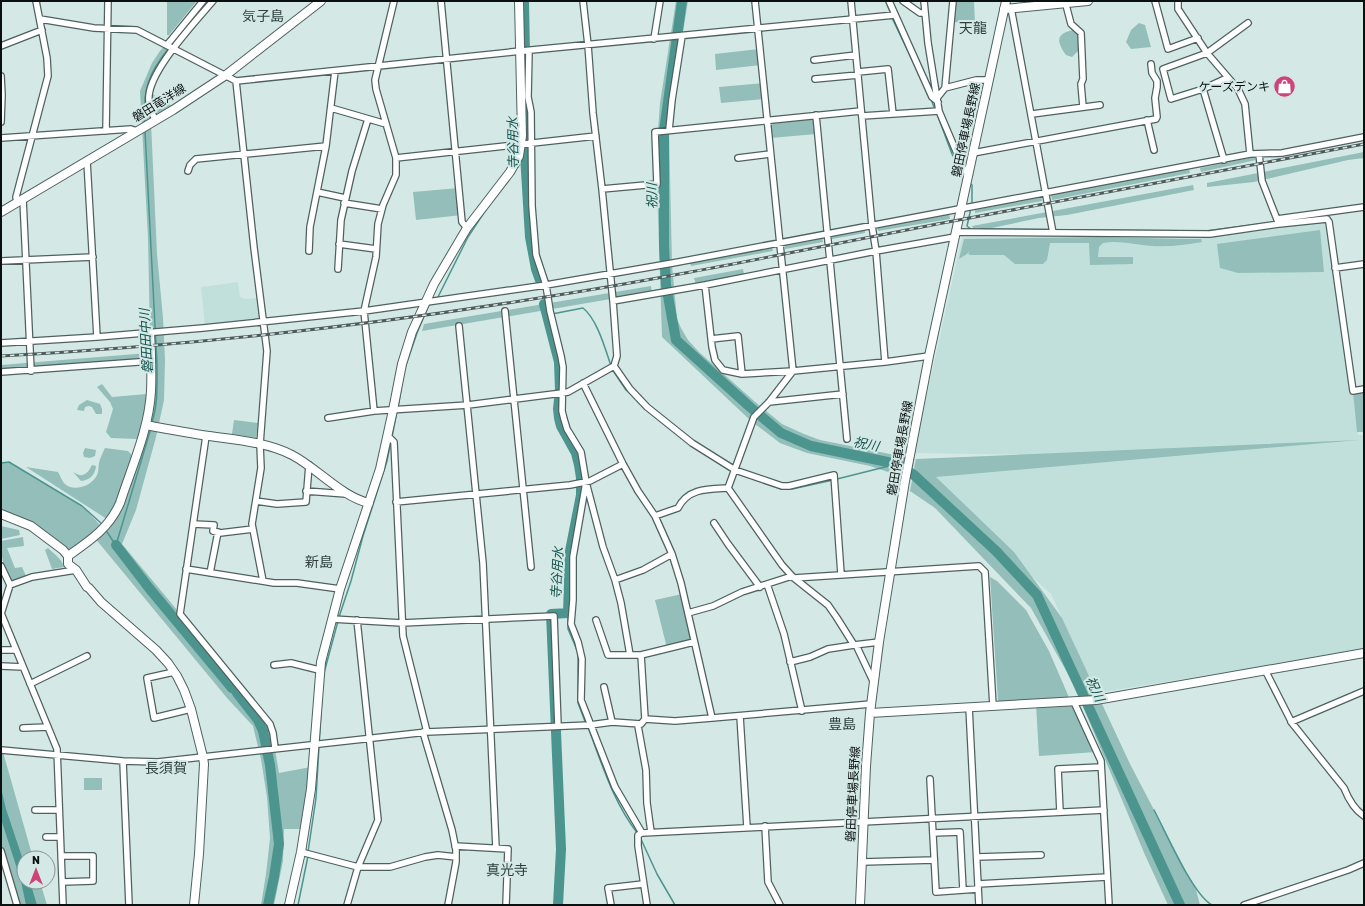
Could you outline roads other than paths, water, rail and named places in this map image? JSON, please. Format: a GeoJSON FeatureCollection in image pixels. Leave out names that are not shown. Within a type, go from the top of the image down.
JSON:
{"type":"FeatureCollection","features":[{"type":"Feature","properties":{"kind":"street"},"geometry":{"type":"LineString","coordinates":[[31,371],[26,260],[20,201],[16,197],[48,76],[48,58],[36,1]]}},
{"type":"Feature","properties":{"kind":"street"},"geometry":{"type":"LineString","coordinates":[[106,131],[108,1]]}},
{"type":"Feature","properties":{"kind":"street"},"geometry":{"type":"LineString","coordinates":[[167,44],[203,1]]}},
{"type":"Feature","properties":{"kind":"street"},"geometry":{"type":"LineString","coordinates":[[156,120],[150,110],[149,93],[154,78],[174,48],[213,1]]}},
{"type":"Feature","properties":{"kind":"street","name":"磐田竜洋線"},"geometry":{"type":"LineString","coordinates":[[1,212],[156,120],[226,75],[321,1]]}},
{"type":"Feature","properties":{"kind":"street"},"geometry":{"type":"LineString","coordinates":[[374,411],[364,311],[376,257],[378,224],[382,209],[396,175],[396,158],[376,89],[375,80],[394,1]]}},
{"type":"Feature","properties":{"kind":"street"},"geometry":{"type":"LineString","coordinates":[[442,1],[462,222],[467,228]]}},
{"type":"Feature","properties":{"kind":"street"},"geometry":{"type":"LineString","coordinates":[[519,1],[525,51],[528,97],[531,112],[532,206],[536,255],[546,285],[550,311],[562,356],[562,411],[567,429],[581,452],[586,482],[603,547],[615,580],[621,603],[630,655]]}},
{"type":"Feature","properties":{"kind":"street"},"geometry":{"type":"LineString","coordinates":[[328,418],[374,411],[468,405],[568,392],[614,366],[617,356],[613,301],[583,1]]}},
{"type":"Feature","properties":{"kind":"street"},"geometry":{"type":"LineString","coordinates":[[654,39],[660,1]]}},
{"type":"Feature","properties":{"kind":"street"},"geometry":{"type":"LineString","coordinates":[[728,488],[754,417],[769,402],[792,370],[755,1]]}},
{"type":"Feature","properties":{"kind":"street"},"geometry":{"type":"LineString","coordinates":[[851,1],[872,226],[876,251],[885,362]]}},
{"type":"Feature","properties":{"kind":"street"},"geometry":{"type":"LineString","coordinates":[[889,1],[932,98],[937,100]]}},
{"type":"Feature","properties":{"kind":"street"},"geometry":{"type":"LineString","coordinates":[[903,1],[920,13],[925,14]]}},
{"type":"Feature","properties":{"kind":"street"},"geometry":{"type":"LineString","coordinates":[[924,1],[928,43],[939,111],[964,170],[969,175]]}},
{"type":"Feature","properties":{"kind":"street"},"geometry":{"type":"LineString","coordinates":[[937,100],[945,88],[953,1]]}},
{"type":"Feature","properties":{"kind":"street"},"geometry":{"type":"LineString","coordinates":[[1054,233],[1032,114],[1007,6],[1088,1]]}},
{"type":"Feature","properties":{"kind":"street"},"geometry":{"type":"LineString","coordinates":[[1155,1],[1168,49],[1198,38]]}},
{"type":"Feature","properties":{"kind":"street"},"geometry":{"type":"LineString","coordinates":[[1178,1],[1178,9],[1207,53],[1238,89],[1245,104],[1250,154]]}},
{"type":"Feature","properties":{"kind":"street"},"geometry":{"type":"LineString","coordinates":[[1065,2],[1071,24],[1081,33],[1081,84],[1083,107]]}},
{"type":"Feature","properties":{"kind":"street","name":"磐田停車場長野線"},"geometry":{"type":"LineString","coordinates":[[860,905],[863,822],[870,713],[908,462],[929,356],[989,80],[1007,6]]}},
{"type":"Feature","properties":{"kind":"street"},"geometry":{"type":"LineString","coordinates":[[40,19],[94,28],[137,30],[167,44],[236,81],[895,15]]}},
{"type":"Feature","properties":{"kind":"street"},"geometry":{"type":"LineString","coordinates":[[1227,78],[1203,89],[1171,99],[1162,69],[1207,53],[1248,23]]}},
{"type":"Feature","properties":{"kind":"street"},"geometry":{"type":"LineString","coordinates":[[1,46],[42,30]]}},
{"type":"Feature","properties":{"kind":"street"},"geometry":{"type":"LineString","coordinates":[[669,130],[682,36]]}},
{"type":"Feature","properties":{"kind":"street"},"geometry":{"type":"LineString","coordinates":[[289,905],[301,852],[311,789],[319,670],[340,589],[380,469],[394,410],[402,364],[412,332],[434,284],[467,228],[510,172],[519,156],[522,144],[525,51]]}},
{"type":"Feature","properties":{"kind":"street"},"geometry":{"type":"LineString","coordinates":[[814,60],[856,55]]}},
{"type":"Feature","properties":{"kind":"street"},"geometry":{"type":"LineString","coordinates":[[973,154],[1157,117],[1157,81],[1152,73],[1151,64]]}},
{"type":"Feature","properties":{"kind":"street"},"geometry":{"type":"LineString","coordinates":[[816,79],[888,69],[893,114]]}},
{"type":"Feature","properties":{"kind":"street"},"geometry":{"type":"LineString","coordinates":[[309,251],[310,227],[326,146],[335,71]]}},
{"type":"Feature","properties":{"kind":"street"},"geometry":{"type":"LineString","coordinates":[[1,77],[1,122]]}},
{"type":"Feature","properties":{"kind":"street"},"geometry":{"type":"LineString","coordinates":[[945,88],[976,80],[989,80]]}},
{"type":"Feature","properties":{"kind":"street"},"geometry":{"type":"LineString","coordinates":[[236,81],[254,248],[268,351],[260,444],[261,468],[252,524],[263,581]]}},
{"type":"Feature","properties":{"kind":"street"},"geometry":{"type":"LineString","coordinates":[[1203,89],[1224,160]]}},
{"type":"Feature","properties":{"kind":"street"},"geometry":{"type":"LineString","coordinates":[[1032,114],[1100,105]]}},
{"type":"Feature","properties":{"kind":"street"},"geometry":{"type":"LineString","coordinates":[[331,108],[386,124]]}},
{"type":"Feature","properties":{"kind":"street"},"geometry":{"type":"LineString","coordinates":[[602,188],[657,184],[655,132],[816,115],[893,114],[939,111]]}},
{"type":"Feature","properties":{"kind":"street"},"geometry":{"type":"LineString","coordinates":[[816,115],[828,234],[829,260],[848,439]]}},
{"type":"Feature","properties":{"kind":"street"},"geometry":{"type":"LineString","coordinates":[[338,269],[341,220],[345,200],[368,119]]}},
{"type":"Feature","properties":{"kind":"street"},"geometry":{"type":"LineString","coordinates":[[1148,120],[1154,150]]}},
{"type":"Feature","properties":{"kind":"street"},"geometry":{"type":"LineString","coordinates":[[1,138],[131,129],[137,131]]}},
{"type":"Feature","properties":{"kind":"street"},"geometry":{"type":"LineString","coordinates":[[396,158],[596,136]]}},
{"type":"Feature","properties":{"kind":"street"},"geometry":{"type":"LineString","coordinates":[[1,343],[150,333],[364,311],[546,285],[872,226],[1250,154],[1282,154],[1364,137]]}},
{"type":"Feature","properties":{"kind":"street"},"geometry":{"type":"LineString","coordinates":[[188,171],[190,165],[196,159],[326,146]]}},
{"type":"Feature","properties":{"kind":"street"},"geometry":{"type":"LineString","coordinates":[[738,158],[770,154]]}},
{"type":"Feature","properties":{"kind":"street"},"geometry":{"type":"LineString","coordinates":[[1260,154],[1262,181],[1278,221]]}},
{"type":"Feature","properties":{"kind":"street"},"geometry":{"type":"LineString","coordinates":[[87,161],[97,337]]}},
{"type":"Feature","properties":{"kind":"street"},"geometry":{"type":"LineString","coordinates":[[317,192],[382,209]]}},
{"type":"Feature","properties":{"kind":"street"},"geometry":{"type":"LineString","coordinates":[[613,301],[705,285],[956,235],[1054,233],[1210,234],[1364,207]]}},
{"type":"Feature","properties":{"kind":"street"},"geometry":{"type":"LineString","coordinates":[[1278,221],[1327,219],[1329,222],[1353,392],[1364,389]]}},
{"type":"Feature","properties":{"kind":"street"},"geometry":{"type":"LineString","coordinates":[[339,244],[376,249]]}},
{"type":"Feature","properties":{"kind":"street"},"geometry":{"type":"LineString","coordinates":[[1,261],[93,257]]}},
{"type":"Feature","properties":{"kind":"street"},"geometry":{"type":"LineString","coordinates":[[1335,268],[1364,264]]}},
{"type":"Feature","properties":{"kind":"street"},"geometry":{"type":"LineString","coordinates":[[705,285],[715,360],[724,370],[742,374],[885,362],[929,356]]}},
{"type":"Feature","properties":{"kind":"street"},"geometry":{"type":"LineString","coordinates":[[505,311],[531,567]]}},
{"type":"Feature","properties":{"kind":"street"},"geometry":{"type":"LineString","coordinates":[[459,326],[483,562],[496,848]]}},
{"type":"Feature","properties":{"kind":"street"},"geometry":{"type":"LineString","coordinates":[[68,556],[94,537],[109,523],[115,515],[120,502],[146,425],[151,392],[152,361],[150,333]]}},
{"type":"Feature","properties":{"kind":"street"},"geometry":{"type":"LineString","coordinates":[[711,339],[738,336],[742,374]]}},
{"type":"Feature","properties":{"kind":"street"},"geometry":{"type":"LineString","coordinates":[[1,372],[152,361]]}},
{"type":"Feature","properties":{"kind":"street"},"geometry":{"type":"LineString","coordinates":[[614,366],[630,389],[647,407],[692,443],[735,470],[782,486],[789,486],[834,475],[841,574]]}},
{"type":"Feature","properties":{"kind":"street"},"geometry":{"type":"LineString","coordinates":[[583,383],[623,464],[638,491],[655,516],[672,554],[681,583],[712,718]]}},
{"type":"Feature","properties":{"kind":"street"},"geometry":{"type":"LineString","coordinates":[[769,402],[843,394]]}},
{"type":"Feature","properties":{"kind":"street"},"geometry":{"type":"LineString","coordinates":[[146,425],[260,444],[278,449],[309,465],[348,494],[361,501],[369,503]]}},
{"type":"Feature","properties":{"kind":"street"},"geometry":{"type":"LineString","coordinates":[[206,436],[180,614],[270,724],[273,732],[275,748]]}},
{"type":"Feature","properties":{"kind":"street"},"geometry":{"type":"LineString","coordinates":[[388,436],[394,442],[403,636],[425,732],[455,846],[456,858],[448,905]]}},
{"type":"Feature","properties":{"kind":"street"},"geometry":{"type":"LineString","coordinates":[[396,502],[590,482],[623,464]]}},
{"type":"Feature","properties":{"kind":"street"},"geometry":{"type":"LineString","coordinates":[[256,501],[277,504],[306,502],[309,465]]}},
{"type":"Feature","properties":{"kind":"street"},"geometry":{"type":"LineString","coordinates":[[586,482],[573,557],[573,600],[571,624],[578,642],[582,659],[581,700],[615,787],[642,833]]}},
{"type":"Feature","properties":{"kind":"street"},"geometry":{"type":"LineString","coordinates":[[655,516],[678,508],[682,500],[699,490],[728,488]]}},
{"type":"Feature","properties":{"kind":"street"},"geometry":{"type":"LineString","coordinates":[[728,488],[782,565],[793,577],[828,605],[855,645],[874,683]]}},
{"type":"Feature","properties":{"kind":"street"},"geometry":{"type":"LineString","coordinates":[[306,491],[348,494]]}},
{"type":"Feature","properties":{"kind":"street"},"geometry":{"type":"LineString","coordinates":[[1,514],[32,526],[63,550],[68,556],[68,564],[76,570],[87,587],[101,602],[156,650],[174,672],[184,690],[191,709],[203,757],[199,847],[194,905]]}},
{"type":"Feature","properties":{"kind":"street"},"geometry":{"type":"LineString","coordinates":[[714,523],[760,587]]}},
{"type":"Feature","properties":{"kind":"street"},"geometry":{"type":"LineString","coordinates":[[193,524],[214,525],[213,531],[218,532],[253,529]]}},
{"type":"Feature","properties":{"kind":"street"},"geometry":{"type":"LineString","coordinates":[[210,572],[218,532]]}},
{"type":"Feature","properties":{"kind":"street"},"geometry":{"type":"LineString","coordinates":[[615,580],[643,570],[672,554]]}},
{"type":"Feature","properties":{"kind":"street"},"geometry":{"type":"LineString","coordinates":[[1,566],[10,585],[1,614],[57,749],[63,905]]}},
{"type":"Feature","properties":{"kind":"street"},"geometry":{"type":"LineString","coordinates":[[688,613],[713,606],[742,592],[793,577],[891,570],[979,566],[985,572],[993,706]]}},
{"type":"Feature","properties":{"kind":"street"},"geometry":{"type":"LineString","coordinates":[[186,569],[274,583],[296,583],[340,589]]}},
{"type":"Feature","properties":{"kind":"street"},"geometry":{"type":"LineString","coordinates":[[10,585],[32,577],[76,570]]}},
{"type":"Feature","properties":{"kind":"street"},"geometry":{"type":"LineString","coordinates":[[767,584],[784,634],[802,711]]}},
{"type":"Feature","properties":{"kind":"street"},"geometry":{"type":"LineString","coordinates":[[332,619],[402,623],[554,616],[558,726]]}},
{"type":"Feature","properties":{"kind":"street"},"geometry":{"type":"LineString","coordinates":[[347,905],[358,867],[378,820],[368,738],[357,620]]}},
{"type":"Feature","properties":{"kind":"street"},"geometry":{"type":"LineString","coordinates":[[596,620],[608,655],[641,655],[694,642]]}},
{"type":"Feature","properties":{"kind":"street"},"geometry":{"type":"LineString","coordinates":[[790,662],[810,657],[828,649],[880,642]]}},
{"type":"Feature","properties":{"kind":"street"},"geometry":{"type":"LineString","coordinates":[[1,650],[16,650]]}},
{"type":"Feature","properties":{"kind":"street"},"geometry":{"type":"LineString","coordinates":[[870,713],[1096,700],[1364,653]]}},
{"type":"Feature","properties":{"kind":"street"},"geometry":{"type":"LineString","coordinates":[[641,655],[643,721],[638,726],[646,770],[647,804],[651,832]]}},
{"type":"Feature","properties":{"kind":"street"},"geometry":{"type":"LineString","coordinates":[[30,684],[87,656]]}},
{"type":"Feature","properties":{"kind":"street"},"geometry":{"type":"LineString","coordinates":[[274,665],[291,663],[319,670]]}},
{"type":"Feature","properties":{"kind":"street"},"geometry":{"type":"LineString","coordinates":[[1,666],[23,667]]}},
{"type":"Feature","properties":{"kind":"street"},"geometry":{"type":"LineString","coordinates":[[1265,670],[1291,722],[1344,788],[1360,813],[1364,816]]}},
{"type":"Feature","properties":{"kind":"street"},"geometry":{"type":"LineString","coordinates":[[174,672],[147,678],[154,718],[191,709]]}},
{"type":"Feature","properties":{"kind":"street"},"geometry":{"type":"LineString","coordinates":[[604,687],[612,722]]}},
{"type":"Feature","properties":{"kind":"street"},"geometry":{"type":"LineString","coordinates":[[1291,722],[1364,691]]}},
{"type":"Feature","properties":{"kind":"street"},"geometry":{"type":"LineString","coordinates":[[1075,702],[1101,761],[1109,905]]}},
{"type":"Feature","properties":{"kind":"street"},"geometry":{"type":"LineString","coordinates":[[1,750],[123,761],[158,762],[314,743],[425,732],[590,725],[612,722],[675,721],[871,704]]}},
{"type":"Feature","properties":{"kind":"street"},"geometry":{"type":"LineString","coordinates":[[969,707],[979,905]]}},
{"type":"Feature","properties":{"kind":"street"},"geometry":{"type":"LineString","coordinates":[[740,716],[747,827]]}},
{"type":"Feature","properties":{"kind":"street"},"geometry":{"type":"LineString","coordinates":[[24,728],[48,726]]}},
{"type":"Feature","properties":{"kind":"street"},"geometry":{"type":"LineString","coordinates":[[123,761],[129,905]]}},
{"type":"Feature","properties":{"kind":"street"},"geometry":{"type":"LineString","coordinates":[[1060,812],[1058,769],[1101,767]]}},
{"type":"Feature","properties":{"kind":"street"},"geometry":{"type":"LineString","coordinates":[[930,779],[936,892],[963,890],[978,887],[1107,877]]}},
{"type":"Feature","properties":{"kind":"street"},"geometry":{"type":"LineString","coordinates":[[35,810],[59,810]]}},
{"type":"Feature","properties":{"kind":"street"},"geometry":{"type":"LineString","coordinates":[[647,905],[643,884],[638,837],[638,835],[642,833],[1104,810]]}},
{"type":"Feature","properties":{"kind":"street"},"geometry":{"type":"LineString","coordinates":[[764,826],[768,882],[780,905]]}},
{"type":"Feature","properties":{"kind":"street"},"geometry":{"type":"LineString","coordinates":[[933,833],[960,832],[963,890]]}},
{"type":"Feature","properties":{"kind":"street"},"geometry":{"type":"LineString","coordinates":[[46,837],[60,837]]}},
{"type":"Feature","properties":{"kind":"street"},"geometry":{"type":"LineString","coordinates":[[455,846],[508,849],[506,905]]}},
{"type":"Feature","properties":{"kind":"street"},"geometry":{"type":"LineString","coordinates":[[1,851],[17,905]]}},
{"type":"Feature","properties":{"kind":"street"},"geometry":{"type":"LineString","coordinates":[[301,852],[358,867],[390,867],[424,857],[438,855],[456,858]]}},
{"type":"Feature","properties":{"kind":"street"},"geometry":{"type":"LineString","coordinates":[[977,858],[1041,854]]}},
{"type":"Feature","properties":{"kind":"street"},"geometry":{"type":"LineString","coordinates":[[61,856],[93,856],[93,881],[62,882]]}},
{"type":"Feature","properties":{"kind":"street"},"geometry":{"type":"LineString","coordinates":[[862,862],[934,860]]}},
{"type":"Feature","properties":{"kind":"street"},"geometry":{"type":"LineString","coordinates":[[1244,905],[1348,870],[1364,862]]}},
{"type":"Feature","properties":{"kind":"street"},"geometry":{"type":"LineString","coordinates":[[611,905],[608,888],[643,884]]}},
{"type":"Feature","properties":{"kind":"waterway","name":"寺谷用水"},"geometry":{"type":"LineString","coordinates":[[524,1],[525,155],[530,237],[536,269],[541,283]]}},
{"type":"Feature","properties":{"kind":"waterway","name":"祝川"},"geometry":{"type":"LineString","coordinates":[[682,1],[664,131],[664,246],[666,285],[676,340],[781,433],[811,446],[897,464],[914,475],[996,551],[1037,595],[1180,905]]}},
{"type":"Feature","properties":{"kind":"waterway"},"geometry":{"type":"LineString","coordinates":[[886,1],[891,14]]}},
{"type":"Feature","properties":{"kind":"waterway","name":"磐田田中川"},"geometry":{"type":"LineString","coordinates":[[171,45],[192,18]]}},
{"type":"Feature","properties":{"kind":"waterway"},"geometry":{"type":"LineString","coordinates":[[892,18],[919,74]]}},
{"type":"Feature","properties":{"kind":"waterway","name":"磐田田中川"},"geometry":{"type":"LineString","coordinates":[[145,122],[145,100],[148,82],[156,66],[169,48]]}},
{"type":"Feature","properties":{"kind":"waterway"},"geometry":{"type":"LineString","coordinates":[[931,99],[935,110]]}},
{"type":"Feature","properties":{"kind":"waterway"},"geometry":{"type":"LineString","coordinates":[[937,114],[952,154],[965,178]]}},
{"type":"Feature","properties":{"kind":"waterway","name":"磐田田中川"},"geometry":{"type":"LineString","coordinates":[[145,131],[157,365],[156,401],[152,422]]}},
{"type":"Feature","properties":{"kind":"waterway","name":"寺谷用水"},"geometry":{"type":"LineString","coordinates":[[518,167],[525,155]]}},
{"type":"Feature","properties":{"kind":"waterway"},"geometry":{"type":"LineString","coordinates":[[495,197],[509,180]]}},
{"type":"Feature","properties":{"kind":"waterway"},"geometry":{"type":"LineString","coordinates":[[969,182],[972,185],[972,204]]}},
{"type":"Feature","properties":{"kind":"waterway"},"geometry":{"type":"LineString","coordinates":[[437,299],[468,237],[489,205]]}},
{"type":"Feature","properties":{"kind":"waterway"},"geometry":{"type":"LineString","coordinates":[[971,208],[967,226],[972,230]]}},
{"type":"Feature","properties":{"kind":"waterway"},"geometry":{"type":"LineString","coordinates":[[1344,212],[1364,210]]}},
{"type":"Feature","properties":{"kind":"waterway"},"geometry":{"type":"LineString","coordinates":[[981,229],[1205,231],[1277,222]]}},
{"type":"Feature","properties":{"kind":"waterway"},"geometry":{"type":"LineString","coordinates":[[405,368],[417,333],[429,305],[431,304]]}},
{"type":"Feature","properties":{"kind":"waterway","name":"寺谷用水"},"geometry":{"type":"LineString","coordinates":[[544,304],[559,362],[559,418],[561,426],[576,453],[581,478],[581,495],[570,551],[568,613],[551,614],[561,849],[558,905]]}},
{"type":"Feature","properties":{"kind":"waterway"},"geometry":{"type":"LineString","coordinates":[[552,314],[583,308],[596,326],[611,366]]}},
{"type":"Feature","properties":{"kind":"waterway"},"geometry":{"type":"LineString","coordinates":[[612,369],[626,390],[631,394]]}},
{"type":"Feature","properties":{"kind":"waterway"},"geometry":{"type":"LineString","coordinates":[[398,408],[401,390]]}},
{"type":"Feature","properties":{"kind":"waterway"},"geometry":{"type":"LineString","coordinates":[[392,437],[397,411]]}},
{"type":"Feature","properties":{"kind":"waterway"},"geometry":{"type":"LineString","coordinates":[[665,425],[687,442],[731,471]]}},
{"type":"Feature","properties":{"kind":"waterway","name":"磐田田中川"},"geometry":{"type":"LineString","coordinates":[[116,545],[151,428]]}},
{"type":"Feature","properties":{"kind":"waterway"},"geometry":{"type":"LineString","coordinates":[[339,617],[387,461],[391,441]]}},
{"type":"Feature","properties":{"kind":"waterway"},"geometry":{"type":"LineString","coordinates":[[1,463],[9,462],[82,506],[102,524]]}},
{"type":"Feature","properties":{"kind":"waterway"},"geometry":{"type":"LineString","coordinates":[[837,479],[897,464]]}},
{"type":"Feature","properties":{"kind":"waterway"},"geometry":{"type":"LineString","coordinates":[[753,479],[781,489],[792,489],[833,480]]}},
{"type":"Feature","properties":{"kind":"waterway"},"geometry":{"type":"LineString","coordinates":[[105,529],[115,544]]}},
{"type":"Feature","properties":{"kind":"waterway"},"geometry":{"type":"LineString","coordinates":[[116,545],[149,588],[232,688],[236,690],[258,720],[263,731],[270,765],[279,844],[268,905]]}},
{"type":"Feature","properties":{"kind":"waterway"},"geometry":{"type":"LineString","coordinates":[[568,613],[568,629],[577,650]]}},
{"type":"Feature","properties":{"kind":"waterway"},"geometry":{"type":"LineString","coordinates":[[324,673],[338,621]]}},
{"type":"Feature","properties":{"kind":"waterway"},"geometry":{"type":"LineString","coordinates":[[578,653],[578,703],[586,724]]}},
{"type":"Feature","properties":{"kind":"waterway"},"geometry":{"type":"LineString","coordinates":[[308,852],[316,798],[322,695]]}},
{"type":"Feature","properties":{"kind":"waterway"},"geometry":{"type":"LineString","coordinates":[[588,727],[603,769],[615,796],[629,822],[638,834]]}},
{"type":"Feature","properties":{"kind":"waterway"},"geometry":{"type":"LineString","coordinates":[[1154,810],[1188,876],[1204,899],[1212,905]]}},
{"type":"Feature","properties":{"kind":"waterway"},"geometry":{"type":"LineString","coordinates":[[640,837],[657,874],[675,905]]}},
{"type":"Feature","properties":{"kind":"waterway"},"geometry":{"type":"LineString","coordinates":[[298,905],[308,856]]}},
{"type":"Feature","properties":{"kind":"railway"},"geometry":{"type":"LineString","coordinates":[[1,356],[136,347],[271,334],[405,318],[590,290],[693,272],[948,222],[1364,144]]}},
{"type":"Feature","properties":{"kind":"place","name":"ケーズデンキ"},"geometry":{"type":"Point","coordinates":[1285,87]}},
{"type":"Feature","properties":{"kind":"district","name":"気子島"},"geometry":{"type":"Point","coordinates":[263,16]}},
{"type":"Feature","properties":{"kind":"district","name":"天龍"},"geometry":{"type":"Point","coordinates":[973,28]}},
{"type":"Feature","properties":{"kind":"district","name":"新島"},"geometry":{"type":"Point","coordinates":[319,562]}},
{"type":"Feature","properties":{"kind":"district","name":"豊島"},"geometry":{"type":"Point","coordinates":[842,724]}},
{"type":"Feature","properties":{"kind":"district","name":"長須賀"},"geometry":{"type":"Point","coordinates":[166,768]}},
{"type":"Feature","properties":{"kind":"district","name":"真光寺"},"geometry":{"type":"Point","coordinates":[507,870]}}]}
